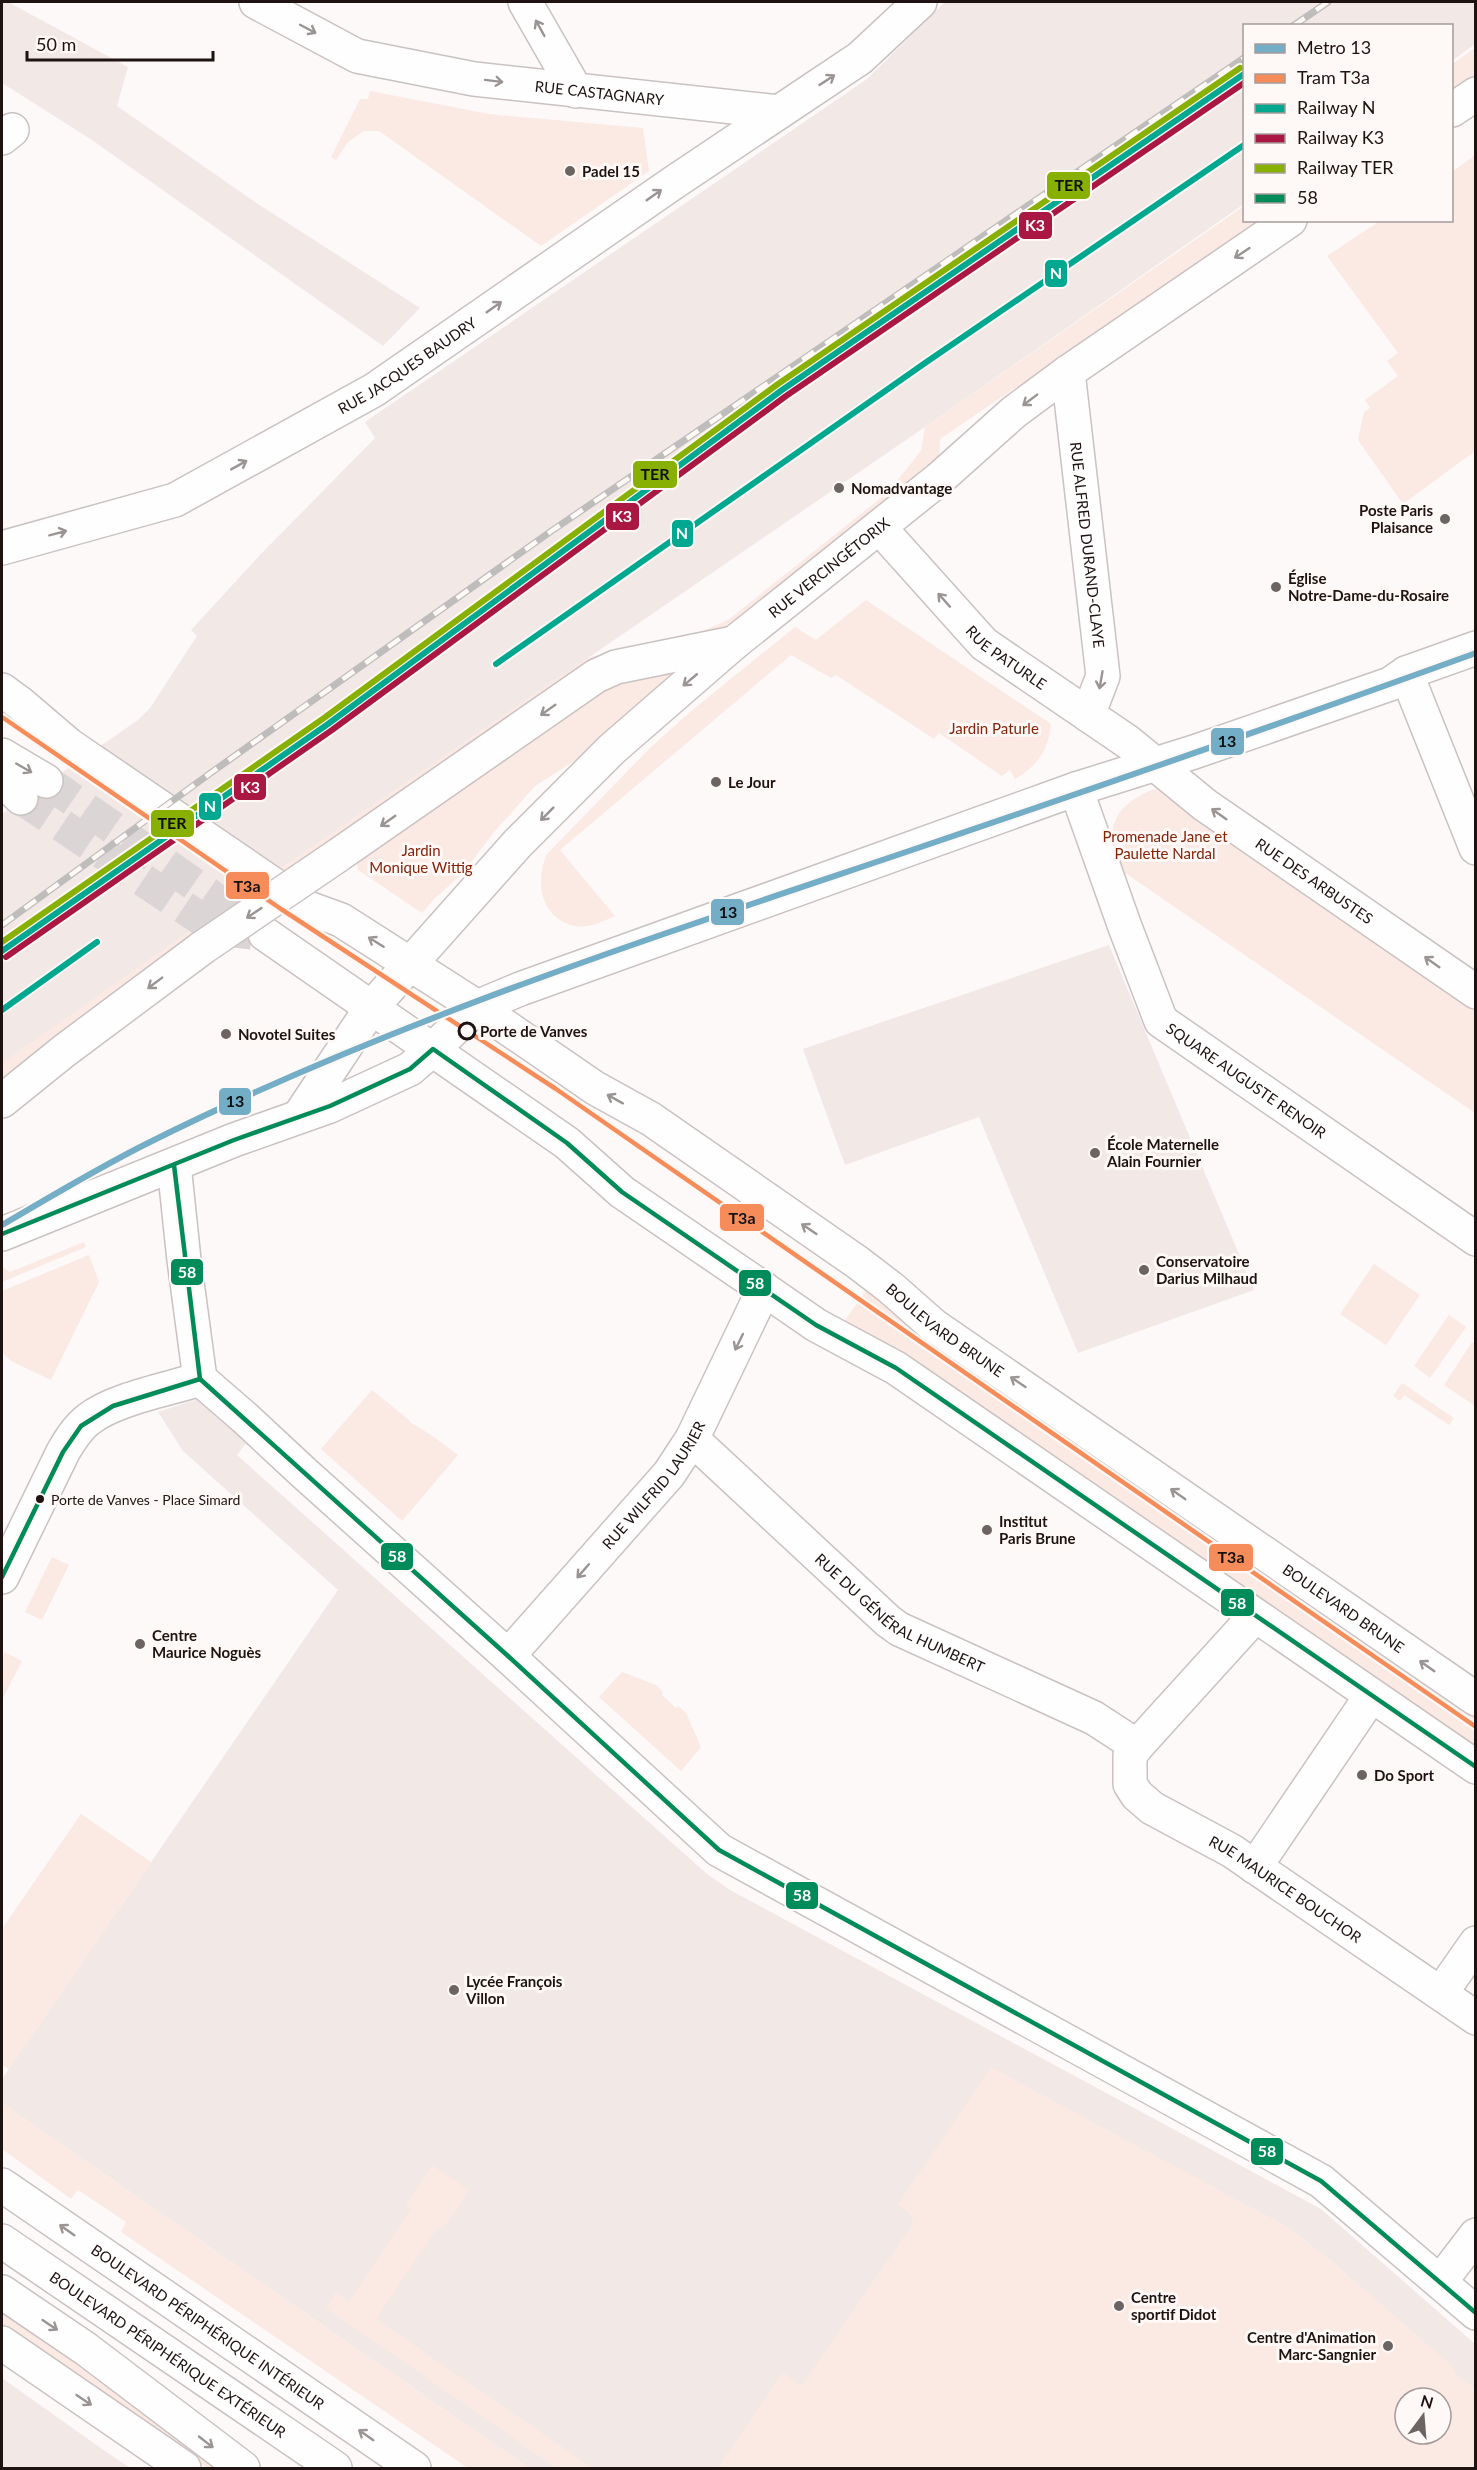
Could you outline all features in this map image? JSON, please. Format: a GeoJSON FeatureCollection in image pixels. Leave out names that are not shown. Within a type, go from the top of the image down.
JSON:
{"type":"FeatureCollection","features":[{"type":"Feature","properties":{"kind":"main road","name":"RUE CASTAGNARY"},"geometry":{"type":"LineString","coordinates":[[256,2],[357,56],[474,79],[778,112]]}},
{"type":"Feature","properties":{"kind":"main road"},"geometry":{"type":"LineString","coordinates":[[525,2],[576,91]]}},
{"type":"Feature","properties":{"kind":"main road"},"geometry":{"type":"LineString","coordinates":[[778,112],[860,58],[920,2]]}},
{"type":"Feature","properties":{"kind":"main road"},"geometry":{"type":"LineString","coordinates":[[1453,109],[1476,94]]}},
{"type":"Feature","properties":{"kind":"main road","name":"RUE JACQUES BAUDRY"},"geometry":{"type":"LineString","coordinates":[[2,548],[175,500],[374,390],[778,112]]}},
{"type":"Feature","properties":{"kind":"main road","name":"RUE VERCINGÉTORIX"},"geometry":{"type":"LineString","coordinates":[[300,1115],[371,1008],[518,843],[612,749],[734,643],[939,479],[1014,412],[1068,372],[1287,222]]}},
{"type":"Feature","properties":{"kind":"main road","name":"RUE ALFRED DURAND-CLAYE"},"geometry":{"type":"LineString","coordinates":[[1068,372],[1103,676],[1088,715]]}},
{"type":"Feature","properties":{"kind":"main road","name":"RUE PATURLE"},"geometry":{"type":"LineString","coordinates":[[879,527],[984,644],[1156,765]]}},
{"type":"Feature","properties":{"kind":"main road"},"geometry":{"type":"LineString","coordinates":[[2,1101],[64,1051],[202,948],[596,676],[616,667],[734,643]]}},
{"type":"Feature","properties":{"kind":"main road"},"geometry":{"type":"LineString","coordinates":[[2,1234],[300,1115],[330,1106],[410,1069],[477,1007],[520,989],[1076,789],[1156,765],[1390,684],[1406,673],[1476,648]]}},
{"type":"Feature","properties":{"kind":"main road"},"geometry":{"type":"LineString","coordinates":[[1406,673],[1476,848]]}},
{"type":"Feature","properties":{"kind":"main road","name":"BOULEVARD BRUNE"},"geometry":{"type":"LineString","coordinates":[[11,697],[86,732],[320,897],[341,920],[412,964],[595,1088],[651,1119],[857,1262],[933,1325],[1476,1699]]}},
{"type":"Feature","properties":{"kind":"main road"},"geometry":{"type":"LineString","coordinates":[[2,755],[23,786]]}},
{"type":"Feature","properties":{"kind":"main road","name":"RUE DES ARBUSTES"},"geometry":{"type":"LineString","coordinates":[[1156,765],[1205,805],[1476,992]]}},
{"type":"Feature","properties":{"kind":"main road","name":"SQUARE AUGUSTE RENOIR"},"geometry":{"type":"LineString","coordinates":[[1076,789],[1161,1021],[1476,1239]]}},
{"type":"Feature","properties":{"kind":"main road"},"geometry":{"type":"LineString","coordinates":[[265,934],[567,1143],[622,1192],[816,1325],[896,1368],[1476,1767]]}},
{"type":"Feature","properties":{"kind":"main road"},"geometry":{"type":"LineString","coordinates":[[174,1165],[200,1379],[508,1656],[719,1850],[1321,2181],[1476,2313]]}},
{"type":"Feature","properties":{"kind":"main road","name":"RUE WILFRID LAURIER"},"geometry":{"type":"LineString","coordinates":[[508,1656],[669,1474],[692,1438],[764,1289]]}},
{"type":"Feature","properties":{"kind":"main road"},"geometry":{"type":"LineString","coordinates":[[2,1577],[63,1452],[74,1434],[89,1419],[110,1406],[200,1379]]}},
{"type":"Feature","properties":{"kind":"main road","name":"RUE DU GÉNÉRAL HUMBERT"},"geometry":{"type":"LineString","coordinates":[[692,1438],[899,1629],[1094,1718],[1137,1746]]}},
{"type":"Feature","properties":{"kind":"main road"},"geometry":{"type":"LineString","coordinates":[[1137,1746],[1255,1616]]}},
{"type":"Feature","properties":{"kind":"main road"},"geometry":{"type":"LineString","coordinates":[[1256,1867],[1371,1696]]}},
{"type":"Feature","properties":{"kind":"main road","name":"RUE MAURICE BOUCHOR"},"geometry":{"type":"LineString","coordinates":[[1137,1746],[1131,1755],[1130,1784],[1137,1795],[1152,1809],[1232,1851],[1476,2018]]}},
{"type":"Feature","properties":{"kind":"main road"},"geometry":{"type":"LineString","coordinates":[[1441,1993],[1476,1942]]}},
{"type":"Feature","properties":{"kind":"main road","name":"BOULEVARD PÉRIPHÉRIQUE INTÉRIEUR"},"geometry":{"type":"LineString","coordinates":[[2,2185],[414,2469]]}},
{"type":"Feature","properties":{"kind":"main road"},"geometry":{"type":"LineString","coordinates":[[1440,2282],[1476,2235]]}},
{"type":"Feature","properties":{"kind":"main road","name":"BOULEVARD PÉRIPHÉRIQUE EXTÉRIEUR"},"geometry":{"type":"LineString","coordinates":[[2,2241],[334,2469]]}},
{"type":"Feature","properties":{"kind":"main road"},"geometry":{"type":"LineString","coordinates":[[2,2292],[86,2349],[243,2469]]}},
{"type":"Feature","properties":{"kind":"main road"},"geometry":{"type":"LineString","coordinates":[[2,2343],[184,2469]]}},
{"type":"Feature","properties":{"kind":"shaded area"},"geometry":{"type":"Polygon","coordinates":[[[2,2],[8,2],[128,67],[117,106],[255,202],[420,308],[383,346],[92,140],[2,83],[2,2]]]}},
{"type":"Feature","properties":{"kind":"shaded area"},"geometry":{"type":"Polygon","coordinates":[[[945,2],[1475,2],[1475,44],[1453,60],[1453,24],[1243,24],[1243,205],[925,427],[185,934],[39,1045],[2,1079],[2,814],[138,720],[150,708],[197,636],[191,630],[259,556],[375,438],[365,422],[867,79],[945,2]]]}},
{"type":"Feature","properties":{"kind":"shaded area","name":"École Maternelle Alain Fournier"},"geometry":{"type":"Polygon","coordinates":[[[1109,945],[1254,1290],[1078,1353],[979,1117],[845,1165],[803,1049],[1109,945]]]}},
{"type":"Feature","properties":{"kind":"shaded area","name":"Lycée François Villon"},"geometry":{"type":"Polygon","coordinates":[[[198,1399],[251,1437],[237,1455],[707,1874],[730,1890],[1321,2209],[1475,2344],[1475,2389],[1459,2378],[1450,2365],[1330,2260],[1284,2225],[1135,2147],[899,2203],[911,2215],[914,2223],[801,2387],[783,2373],[718,2468],[529,2468],[2,2103],[2,2079],[338,1590],[183,1451],[158,1412],[198,1399]]]}},
{"type":"Feature","properties":{"kind":"shaded area"},"geometry":{"type":"Polygon","coordinates":[[[2,2378],[102,2449],[130,2468],[2,2468],[2,2378]]]}},
{"type":"Feature","properties":{"kind":"green space"},"geometry":{"type":"Polygon","coordinates":[[[1475,48],[1475,75],[1453,90],[1453,63],[1475,48]]]}},
{"type":"Feature","properties":{"kind":"green space"},"geometry":{"type":"Polygon","coordinates":[[[370,91],[489,114],[643,128],[649,171],[541,246],[379,131],[364,131],[348,142],[336,160],[331,157],[360,99],[368,99],[370,91]]]}},
{"type":"Feature","properties":{"kind":"green space"},"geometry":{"type":"Polygon","coordinates":[[[1475,155],[1475,451],[1403,504],[1358,440],[1364,412],[1370,408],[1365,400],[1398,376],[1387,361],[1398,353],[1327,256],[1378,222],[1453,222],[1453,171],[1475,155]]]}},
{"type":"Feature","properties":{"kind":"green space"},"geometry":{"type":"Polygon","coordinates":[[[1243,207],[1243,222],[1260,222],[940,439],[939,458],[733,627],[624,658],[2,1094],[2,1063],[185,934],[587,658],[705,630],[728,620],[887,493],[921,451],[925,427],[1243,207]]]}},
{"type":"Feature","properties":{"kind":"green space","name":"Jardin Paturle"},"geometry":{"type":"Polygon","coordinates":[[[866,600],[1051,724],[1048,742],[1036,763],[1015,779],[1010,770],[1002,776],[939,733],[934,739],[836,675],[831,678],[791,655],[560,850],[615,916],[580,927],[564,922],[554,915],[543,898],[541,887],[543,865],[547,854],[650,748],[690,712],[795,627],[816,640],[866,600]]]}},
{"type":"Feature","properties":{"kind":"green space","name":"Jardin Monique Wittig"},"geometry":{"type":"Polygon","coordinates":[[[683,666],[593,749],[535,786],[495,831],[462,874],[422,913],[358,870],[357,862],[601,684],[683,666]]]}},
{"type":"Feature","properties":{"kind":"green space","name":"Promenade Jane et Paulette Nardal"},"geometry":{"type":"Polygon","coordinates":[[[1162,786],[1475,1006],[1475,1113],[1115,866],[1112,836],[1118,815],[1135,799],[1162,786]]]}},
{"type":"Feature","properties":{"kind":"green space"},"geometry":{"type":"Polygon","coordinates":[[[84,1242],[86,1247],[2,1282],[3,1267],[10,1272],[84,1242]]]}},
{"type":"Feature","properties":{"kind":"green space"},"geometry":{"type":"Polygon","coordinates":[[[89,1255],[99,1282],[51,1380],[11,1361],[2,1352],[2,1291],[89,1255]]]}},
{"type":"Feature","properties":{"kind":"green space"},"geometry":{"type":"Polygon","coordinates":[[[1374,1264],[1420,1295],[1386,1345],[1340,1314],[1374,1264]]]}},
{"type":"Feature","properties":{"kind":"green space"},"geometry":{"type":"Polygon","coordinates":[[[870,1285],[1475,1711],[1475,1754],[841,1326],[870,1285]]]}},
{"type":"Feature","properties":{"kind":"green space"},"geometry":{"type":"Polygon","coordinates":[[[1449,1315],[1466,1327],[1430,1378],[1414,1366],[1449,1315]]]}},
{"type":"Feature","properties":{"kind":"green space"},"geometry":{"type":"Polygon","coordinates":[[[1472,1342],[1476,1344],[1475,1406],[1444,1385],[1472,1342]]]}},
{"type":"Feature","properties":{"kind":"green space"},"geometry":{"type":"Polygon","coordinates":[[[1402,1383],[1454,1418],[1449,1425],[1404,1395],[1400,1401],[1393,1396],[1402,1383]]]}},
{"type":"Feature","properties":{"kind":"green space"},"geometry":{"type":"Polygon","coordinates":[[[372,1390],[410,1422],[458,1455],[402,1521],[321,1449],[372,1390]]]}},
{"type":"Feature","properties":{"kind":"green space"},"geometry":{"type":"Polygon","coordinates":[[[52,1557],[69,1565],[42,1620],[25,1612],[52,1557]]]}},
{"type":"Feature","properties":{"kind":"green space"},"geometry":{"type":"Polygon","coordinates":[[[5,1652],[22,1661],[2,1700],[2,1658],[5,1652]]]}},
{"type":"Feature","properties":{"kind":"green space"},"geometry":{"type":"Polygon","coordinates":[[[622,1672],[656,1685],[663,1692],[662,1695],[676,1708],[678,1706],[686,1713],[701,1747],[681,1771],[599,1697],[622,1672]]]}},
{"type":"Feature","properties":{"kind":"green space"},"geometry":{"type":"Polygon","coordinates":[[[81,1814],[151,1862],[9,2069],[2,2065],[2,1929],[81,1814]]]}},
{"type":"Feature","properties":{"kind":"green space","name":"Centre sportif Didot"},"geometry":{"type":"Polygon","coordinates":[[[991,2067],[1284,2225],[1330,2260],[1451,2365],[1459,2378],[1475,2389],[1475,2468],[718,2468],[783,2372],[801,2386],[914,2223],[911,2215],[898,2204],[991,2067]]]}},
{"type":"Feature","properties":{"kind":"green space"},"geometry":{"type":"Polygon","coordinates":[[[2,2103],[529,2468],[468,2468],[121,2232],[126,2222],[78,2190],[71,2199],[2,2149],[2,2103]]]}},
{"type":"Feature","properties":{"kind":"green space"},"geometry":{"type":"Polygon","coordinates":[[[432,2165],[469,2190],[443,2229],[438,2227],[376,2319],[593,2468],[556,2468],[326,2308],[336,2292],[349,2301],[411,2209],[406,2204],[432,2165]]]}},
{"type":"Feature","properties":{"kind":"green space"},"geometry":{"type":"Polygon","coordinates":[[[2,2312],[229,2468],[207,2468],[2,2327],[2,2312]]]}},
{"type":"Feature","properties":{"kind":"tunnel"},"geometry":{"type":"LineString","coordinates":[[46,781],[264,933]]}},
{"type":"Feature","properties":{"kind":"tunnel"},"geometry":{"type":"LineString","coordinates":[[21,798],[216,929],[252,933]]}},
{"type":"Feature","properties":{"kind":"railway"},"geometry":{"type":"LineString","coordinates":[[1296,24],[1328,2]]}},
{"type":"Feature","properties":{"kind":"railway"},"geometry":{"type":"LineString","coordinates":[[2,925],[212,772],[550,532],[1243,59]]}},
{"type":"Feature","properties":{"kind":"metro line","name":"13"},"geometry":{"type":"LineString","coordinates":[[2,1225],[148,1143],[240,1099],[429,1020],[621,949],[1124,777],[1476,653]]}},
{"type":"Feature","properties":{"kind":"tram line","name":"T3a"},"geometry":{"type":"LineString","coordinates":[[2,717],[281,909],[556,1089],[1476,1727]]}},
{"type":"Feature","properties":{"kind":"rail line","name":"TER"},"geometry":{"type":"LineString","coordinates":[[2,942],[324,718],[778,384],[1240,68]]}},
{"type":"Feature","properties":{"kind":"rail line","name":"N"},"geometry":{"type":"LineString","coordinates":[[2,951],[328,724],[782,390],[1243,75]]}},
{"type":"Feature","properties":{"kind":"rail line","name":"K3"},"geometry":{"type":"LineString","coordinates":[[6,957],[332,730],[786,396],[1243,84]]}},
{"type":"Feature","properties":{"kind":"rail line","name":"N"},"geometry":{"type":"LineString","coordinates":[[496,664],[925,363],[1243,146]]}},
{"type":"Feature","properties":{"kind":"rail line","name":"N"},"geometry":{"type":"LineString","coordinates":[[2,1010],[97,942]]}},
{"type":"Feature","properties":{"kind":"transit line","name":"58"},"geometry":{"type":"LineString","coordinates":[[2,1234],[234,1140],[330,1106],[410,1069],[433,1049],[567,1143],[622,1192],[816,1325],[896,1368],[1476,1767]]}},
{"type":"Feature","properties":{"kind":"transit line","name":"58"},"geometry":{"type":"LineString","coordinates":[[174,1165],[200,1379]]}},
{"type":"Feature","properties":{"kind":"transit line","name":"58"},"geometry":{"type":"LineString","coordinates":[[200,1379],[508,1656],[719,1850],[1321,2181],[1476,2313]]}},
{"type":"Feature","properties":{"kind":"transit line","name":"58"},"geometry":{"type":"LineString","coordinates":[[2,1577],[63,1452],[81,1426],[113,1406],[200,1379]]}},
{"type":"Feature","properties":{"kind":"place","name":"Padel 15"},"geometry":{"type":"Point","coordinates":[570,171]}},
{"type":"Feature","properties":{"kind":"place","name":"Nomadvantage"},"geometry":{"type":"Point","coordinates":[839,488]}},
{"type":"Feature","properties":{"kind":"place","name":"Poste Paris Plaisance"},"geometry":{"type":"Point","coordinates":[1445,519]}},
{"type":"Feature","properties":{"kind":"place","name":"Église Notre-Dame-du-Rosaire"},"geometry":{"type":"Point","coordinates":[1276,587]}},
{"type":"Feature","properties":{"kind":"place","name":"Le Jour"},"geometry":{"type":"Point","coordinates":[716,782]}},
{"type":"Feature","properties":{"kind":"place","name":"Porte de Vanves"},"geometry":{"type":"Point","coordinates":[467,1031]}},
{"type":"Feature","properties":{"kind":"place","name":"Novotel Suites"},"geometry":{"type":"Point","coordinates":[226,1034]}},
{"type":"Feature","properties":{"kind":"place","name":"École Maternelle Alain Fournier"},"geometry":{"type":"Point","coordinates":[1095,1153]}},
{"type":"Feature","properties":{"kind":"place","name":"Conservatoire Darius Milhaud"},"geometry":{"type":"Point","coordinates":[1144,1270]}},
{"type":"Feature","properties":{"kind":"place","name":"Porte de Vanves - Place Simard"},"geometry":{"type":"Point","coordinates":[40,1499]}},
{"type":"Feature","properties":{"kind":"place","name":"Institut Paris Brune"},"geometry":{"type":"Point","coordinates":[987,1530]}},
{"type":"Feature","properties":{"kind":"place","name":"Centre Maurice Noguès"},"geometry":{"type":"Point","coordinates":[140,1644]}},
{"type":"Feature","properties":{"kind":"place","name":"Do Sport"},"geometry":{"type":"Point","coordinates":[1362,1775]}},
{"type":"Feature","properties":{"kind":"place","name":"Lycée François Villon"},"geometry":{"type":"Point","coordinates":[454,1990]}},
{"type":"Feature","properties":{"kind":"place","name":"Centre sportif Didot"},"geometry":{"type":"Point","coordinates":[1119,2306]}},
{"type":"Feature","properties":{"kind":"place","name":"Centre d'Animation Marc-Sangnier"},"geometry":{"type":"Point","coordinates":[1388,2346]}}]}
